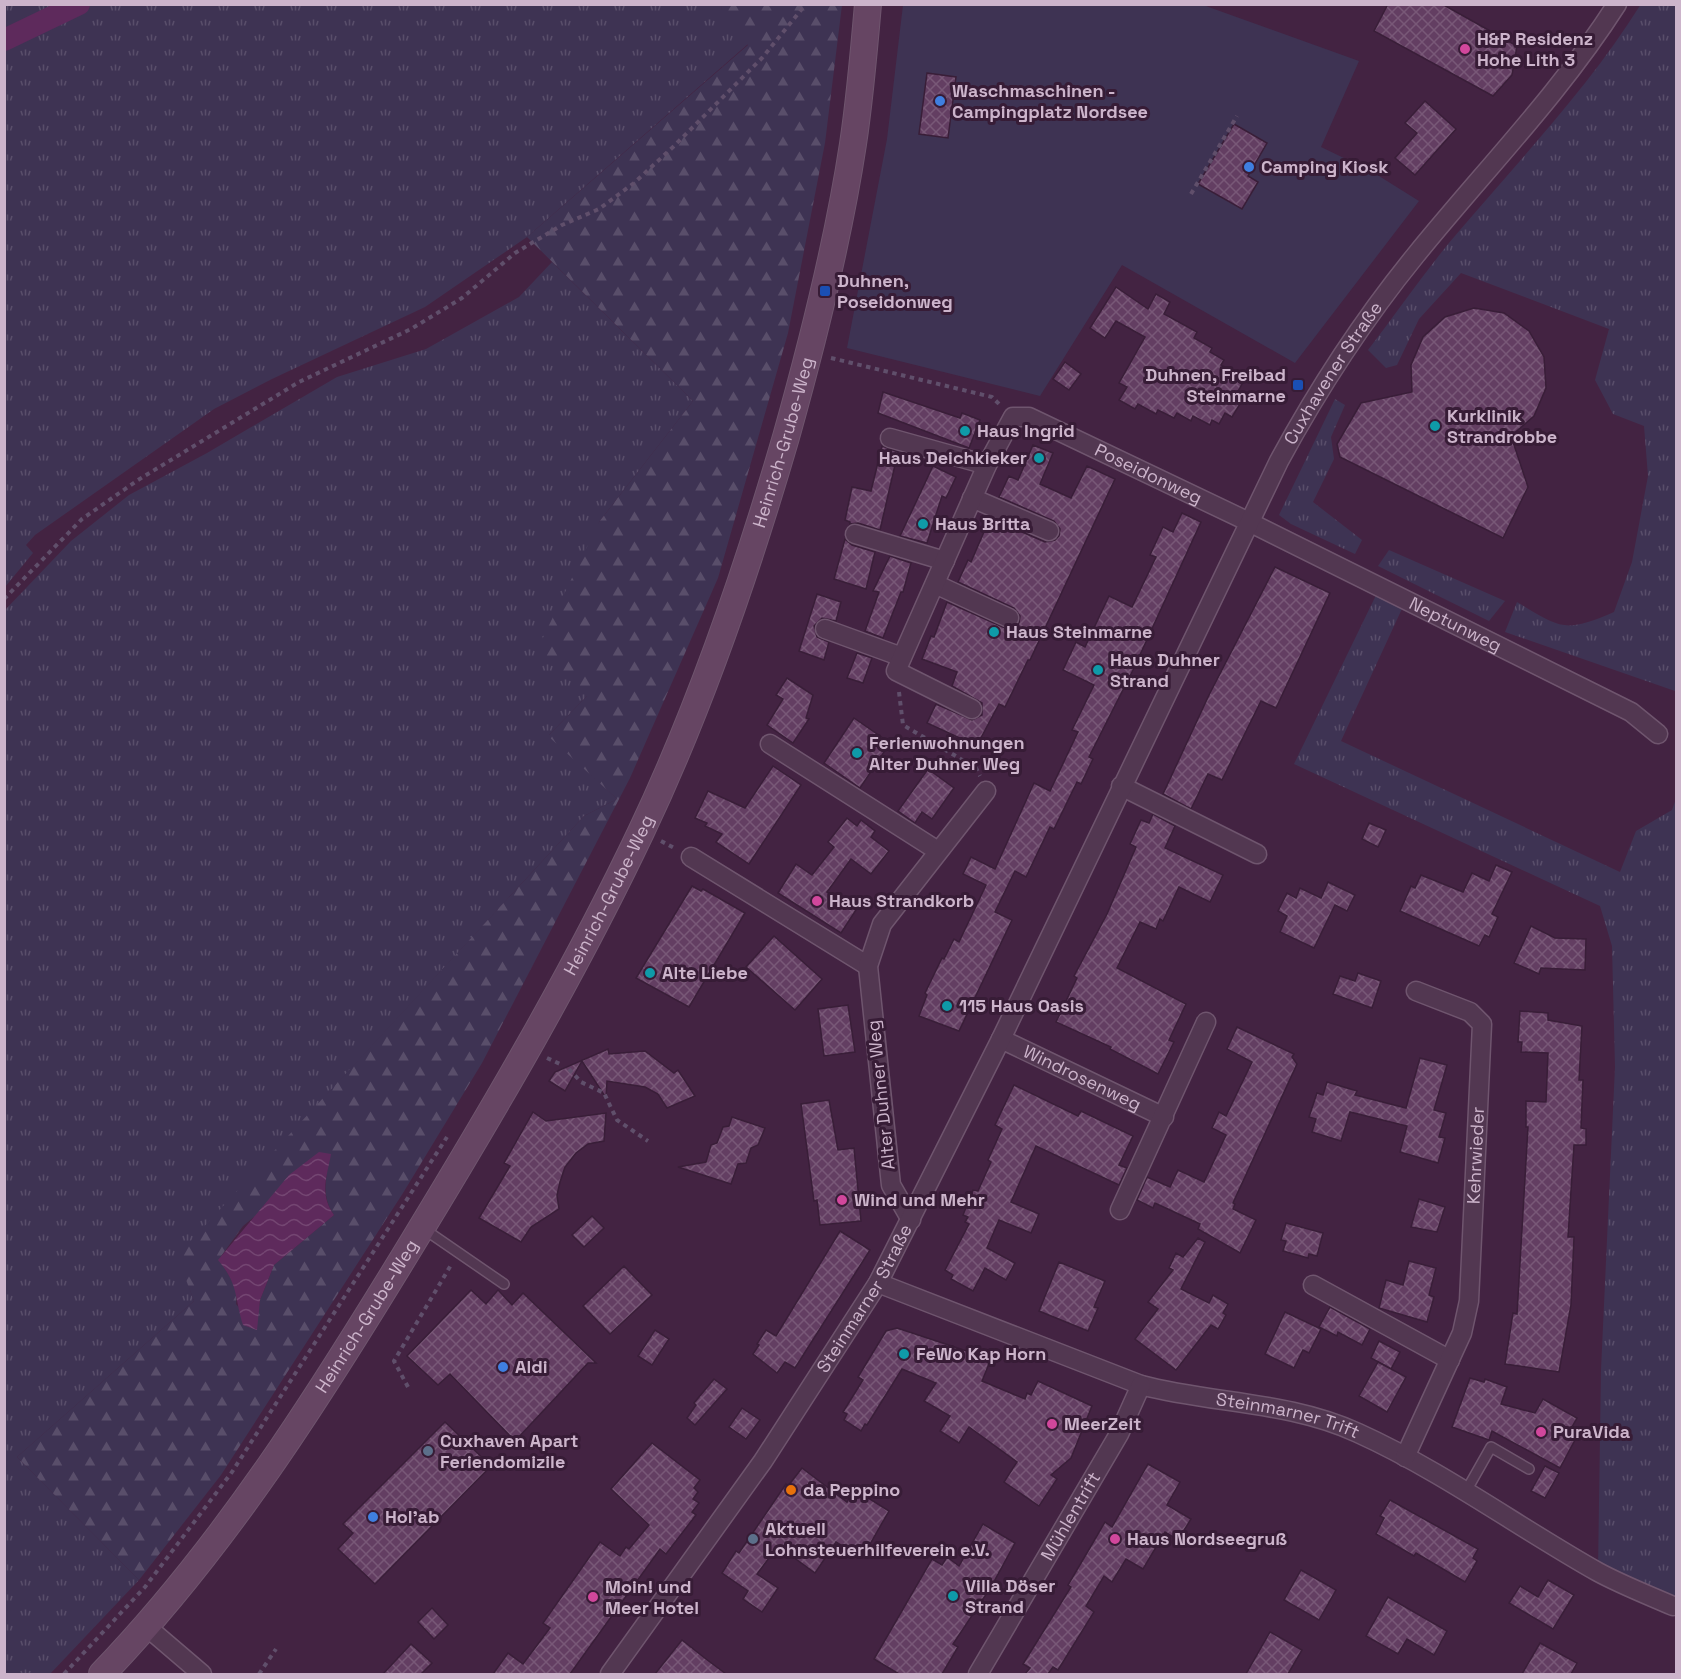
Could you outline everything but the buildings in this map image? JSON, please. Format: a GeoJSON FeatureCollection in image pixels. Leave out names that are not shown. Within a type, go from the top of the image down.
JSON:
{"type":"FeatureCollection","features":[{"type":"Feature","properties":{"kind":"street","name":"Heinrich-Grube-Weg"},"geometry":{"type":"LineString","coordinates":[[102,1674],[147,1627],[264,1478],[313,1405],[422,1227],[528,1047],[642,831],[709,672],[728,618],[769,497],[810,353],[853,144],[868,4]]}},
{"type":"Feature","properties":{"kind":"street","name":"Cuxhavener Straße"},"geometry":{"type":"LineString","coordinates":[[1087,860],[1249,522],[1295,431],[1337,362],[1413,258],[1591,46],[1617,4]]}},
{"type":"Feature","properties":{"kind":"street","name":"Poseidonweg"},"geometry":{"type":"LineString","coordinates":[[1012,417],[1029,417],[1249,522]]}},
{"type":"Feature","properties":{"kind":"street"},"geometry":{"type":"LineString","coordinates":[[899,664],[987,465],[1012,417]]}},
{"type":"Feature","properties":{"kind":"street"},"geometry":{"type":"LineString","coordinates":[[890,438],[987,465]]}},
{"type":"Feature","properties":{"kind":"street"},"geometry":{"type":"LineString","coordinates":[[972,498],[1049,531]]}},
{"type":"Feature","properties":{"kind":"street","name":"Neptunweg"},"geometry":{"type":"LineString","coordinates":[[1249,522],[1630,712],[1658,735]]}},
{"type":"Feature","properties":{"kind":"street"},"geometry":{"type":"LineString","coordinates":[[855,534],[945,561]]}},
{"type":"Feature","properties":{"kind":"street"},"geometry":{"type":"LineString","coordinates":[[935,584],[1009,618]]}},
{"type":"Feature","properties":{"kind":"street"},"geometry":{"type":"LineString","coordinates":[[825,629],[899,664],[972,709]]}},
{"type":"Feature","properties":{"kind":"street"},"geometry":{"type":"LineString","coordinates":[[770,744],[938,851]]}},
{"type":"Feature","properties":{"kind":"street"},"geometry":{"type":"LineString","coordinates":[[1121,786],[1257,854]]}},
{"type":"Feature","properties":{"kind":"street","name":"Alter Duhner Weg"},"geometry":{"type":"LineString","coordinates":[[911,1220],[891,1185],[868,966],[882,924],[986,791]]}},
{"type":"Feature","properties":{"kind":"street"},"geometry":{"type":"LineString","coordinates":[[691,857],[868,966]]}},
{"type":"Feature","properties":{"kind":"street","name":"Steinmarner Straße"},"geometry":{"type":"LineString","coordinates":[[610,1674],[763,1461],[878,1283],[1001,1039],[1087,860]]}},
{"type":"Feature","properties":{"kind":"street","name":"Kehrwieder"},"geometry":{"type":"LineString","coordinates":[[1405,1457],[1462,1332],[1469,1301],[1482,1024],[1470,1012],[1416,991]]}},
{"type":"Feature","properties":{"kind":"street","name":"Windrosenweg"},"geometry":{"type":"LineString","coordinates":[[1120,1210],[1206,1022]]}},
{"type":"Feature","properties":{"kind":"street","name":"Windrosenweg"},"geometry":{"type":"LineString","coordinates":[[1001,1039],[1164,1116]]}},
{"type":"Feature","properties":{"kind":"street","name":"Steinmarner Trift"},"geometry":{"type":"LineString","coordinates":[[878,1283],[1140,1385],[1166,1392],[1264,1405],[1311,1416],[1357,1432],[1405,1457],[1598,1572],[1675,1606]]}},
{"type":"Feature","properties":{"kind":"street"},"geometry":{"type":"LineString","coordinates":[[1313,1285],[1450,1360]]}},
{"type":"Feature","properties":{"kind":"street","name":"Mühlentrift"},"geometry":{"type":"LineString","coordinates":[[978,1674],[1119,1434],[1140,1385]]}},
{"type":"Feature","properties":{"kind":"street"},"geometry":{"type":"LineString","coordinates":[[147,1627],[202,1674]]}},
{"type":"Feature","properties":{"kind":"lane"},"geometry":{"type":"LineString","coordinates":[[422,1227],[504,1284]]}},
{"type":"Feature","properties":{"kind":"lane"},"geometry":{"type":"LineString","coordinates":[[1465,1493],[1491,1447],[1528,1469]]}},
{"type":"Feature","properties":{"kind":"path"},"geometry":{"type":"LineString","coordinates":[[4,599],[82,519],[138,480],[298,382],[411,329],[462,298],[515,253],[562,225],[599,209],[634,183],[673,147],[762,58],[806,4]]}},
{"type":"Feature","properties":{"kind":"path"},"geometry":{"type":"LineString","coordinates":[[1191,194],[1237,116]]}},
{"type":"Feature","properties":{"kind":"path"},"geometry":{"type":"LineString","coordinates":[[810,353],[992,397],[1012,417]]}},
{"type":"Feature","properties":{"kind":"path"},"geometry":{"type":"LineString","coordinates":[[899,664],[903,724],[976,768],[986,791]]}},
{"type":"Feature","properties":{"kind":"path"},"geometry":{"type":"LineString","coordinates":[[642,831],[691,857]]}},
{"type":"Feature","properties":{"kind":"path"},"geometry":{"type":"LineString","coordinates":[[569,1069],[581,1082],[604,1093],[617,1120],[648,1141]]}},
{"type":"Feature","properties":{"kind":"path"},"geometry":{"type":"LineString","coordinates":[[64,1674],[145,1587],[232,1472],[453,1127]]}},
{"type":"Feature","properties":{"kind":"path"},"geometry":{"type":"LineString","coordinates":[[408,1387],[393,1361],[457,1253]]}},
{"type":"Feature","properties":{"kind":"path"},"geometry":{"type":"LineString","coordinates":[[259,1674],[276,1649]]}},
{"type":"Feature","properties":{"kind":"green space"},"geometry":{"type":"Polygon","coordinates":[[[5,4],[54,4],[54,5],[5,32],[5,4]]]}},
{"type":"Feature","properties":{"kind":"green space"},"geometry":{"type":"Polygon","coordinates":[[[1641,4],[1676,5],[1675,691],[1505,632],[1517,602],[1554,623],[1564,625],[1584,623],[1614,612],[1632,562],[1648,476],[1644,426],[1613,414],[1595,380],[1609,329],[1461,273],[1419,319],[1397,365],[1386,368],[1368,350],[1448,244],[1600,64],[1641,4]]]}},
{"type":"Feature","properties":{"kind":"green space"},"geometry":{"type":"Polygon","coordinates":[[[88,5],[722,5],[721,16],[748,44],[527,237],[425,307],[214,409],[35,535],[26,545],[33,553],[5,587],[5,50],[88,5]]]}},
{"type":"Feature","properties":{"kind":"green space"},"geometry":{"type":"Polygon","coordinates":[[[722,5],[842,5],[825,143],[788,333],[718,578],[630,778],[482,1063],[403,1193],[221,1475],[139,1580],[17,1457],[194,1301],[177,1256],[584,816],[617,799],[548,736],[587,696],[538,648],[599,522],[693,401],[527,237],[748,45],[720,16],[722,5]],[[330,1154],[243,1226],[219,1259],[237,1289],[236,1304],[256,1329],[260,1300],[274,1265],[334,1215],[326,1193],[330,1154]]]}},
{"type":"Feature","properties":{"kind":"green space"},"geometry":{"type":"Polygon","coordinates":[[[903,5],[1203,5],[1359,61],[1321,147],[1371,171],[1419,201],[1295,363],[1122,265],[1040,396],[847,348],[887,139],[903,5]]]}},
{"type":"Feature","properties":{"kind":"green space"},"geometry":{"type":"Polygon","coordinates":[[[552,262],[693,401],[599,522],[587,696],[549,735],[617,799],[584,816],[178,1256],[194,1301],[17,1457],[139,1580],[50,1674],[5,1674],[5,610],[71,541],[129,495],[207,453],[337,377],[426,349],[519,297],[552,262]]]}},
{"type":"Feature","properties":{"kind":"green space"},"geometry":{"type":"Polygon","coordinates":[[[1335,399],[1345,405],[1331,437],[1334,459],[1313,502],[1362,540],[1355,554],[1291,524],[1279,515],[1335,399]]]}},
{"type":"Feature","properties":{"kind":"green space"},"geometry":{"type":"Polygon","coordinates":[[[1389,550],[1505,601],[1489,621],[1378,566],[1389,550]]]}},
{"type":"Feature","properties":{"kind":"green space"},"geometry":{"type":"Polygon","coordinates":[[[1380,587],[1406,600],[1341,741],[1620,872],[1636,831],[1672,810],[1676,799],[1676,1607],[1598,1572],[1601,1370],[1615,1067],[1612,946],[1600,906],[1294,764],[1380,587]]]}},
{"type":"Feature","properties":{"kind":"water"},"geometry":{"type":"Polygon","coordinates":[[[319,1152],[331,1154],[325,1193],[334,1215],[274,1265],[260,1300],[257,1330],[243,1325],[233,1284],[218,1260],[289,1175],[319,1152]]]}},
{"type":"Feature","properties":{"kind":"waterway"},"geometry":{"type":"LineString","coordinates":[[4,40],[79,4]]}},
{"type":"Feature","properties":{"kind":"place","name":"H&P Residenz Hohe Lith 3"},"geometry":{"type":"Point","coordinates":[1465,49]}},
{"type":"Feature","properties":{"kind":"place","name":"Waschmaschinen - Campingplatz Nordsee"},"geometry":{"type":"Point","coordinates":[940,101]}},
{"type":"Feature","properties":{"kind":"place","name":"Camping Kiosk"},"geometry":{"type":"Point","coordinates":[1249,167]}},
{"type":"Feature","properties":{"kind":"place","name":"Duhnen, Poseidonweg"},"geometry":{"type":"Point","coordinates":[825,291]}},
{"type":"Feature","properties":{"kind":"place","name":"Duhnen, Freibad Steinmarne"},"geometry":{"type":"Point","coordinates":[1298,385]}},
{"type":"Feature","properties":{"kind":"place","name":"Kurklinik Strandrobbe"},"geometry":{"type":"Point","coordinates":[1435,426]}},
{"type":"Feature","properties":{"kind":"place","name":"Haus Ingrid"},"geometry":{"type":"Point","coordinates":[965,431]}},
{"type":"Feature","properties":{"kind":"place","name":"Haus Deichkieker"},"geometry":{"type":"Point","coordinates":[1039,458]}},
{"type":"Feature","properties":{"kind":"place","name":"Haus Britta"},"geometry":{"type":"Point","coordinates":[923,524]}},
{"type":"Feature","properties":{"kind":"place","name":"Haus Steinmarne"},"geometry":{"type":"Point","coordinates":[994,632]}},
{"type":"Feature","properties":{"kind":"place","name":"Haus Duhner Strand"},"geometry":{"type":"Point","coordinates":[1098,670]}},
{"type":"Feature","properties":{"kind":"place","name":"Ferienwohnungen Alter Duhner Weg"},"geometry":{"type":"Point","coordinates":[857,753]}},
{"type":"Feature","properties":{"kind":"place","name":"Haus Strandkorb"},"geometry":{"type":"Point","coordinates":[817,901]}},
{"type":"Feature","properties":{"kind":"place","name":"Alte Liebe"},"geometry":{"type":"Point","coordinates":[650,973]}},
{"type":"Feature","properties":{"kind":"place","name":"115 Haus Oasis"},"geometry":{"type":"Point","coordinates":[947,1006]}},
{"type":"Feature","properties":{"kind":"place","name":"Wind und Mehr"},"geometry":{"type":"Point","coordinates":[842,1200]}},
{"type":"Feature","properties":{"kind":"place","name":"FeWo Kap Horn"},"geometry":{"type":"Point","coordinates":[904,1354]}},
{"type":"Feature","properties":{"kind":"place","name":"Aldi"},"geometry":{"type":"Point","coordinates":[503,1367]}},
{"type":"Feature","properties":{"kind":"place","name":"MeerZeit"},"geometry":{"type":"Point","coordinates":[1052,1424]}},
{"type":"Feature","properties":{"kind":"place","name":"PuraVida"},"geometry":{"type":"Point","coordinates":[1541,1432]}},
{"type":"Feature","properties":{"kind":"place","name":"Cuxhaven Apart Feriendomizile"},"geometry":{"type":"Point","coordinates":[428,1451]}},
{"type":"Feature","properties":{"kind":"place","name":"da Peppino"},"geometry":{"type":"Point","coordinates":[791,1490]}},
{"type":"Feature","properties":{"kind":"place","name":"Hol'ab"},"geometry":{"type":"Point","coordinates":[373,1517]}},
{"type":"Feature","properties":{"kind":"place","name":"Aktuell Lohnsteuerhilfeverein e.V."},"geometry":{"type":"Point","coordinates":[753,1539]}},
{"type":"Feature","properties":{"kind":"place","name":"Haus Nordseegruß"},"geometry":{"type":"Point","coordinates":[1115,1539]}},
{"type":"Feature","properties":{"kind":"place","name":"Villa Döser Strand"},"geometry":{"type":"Point","coordinates":[953,1596]}},
{"type":"Feature","properties":{"kind":"place","name":"Moin! und Meer Hotel"},"geometry":{"type":"Point","coordinates":[593,1597]}}]}
